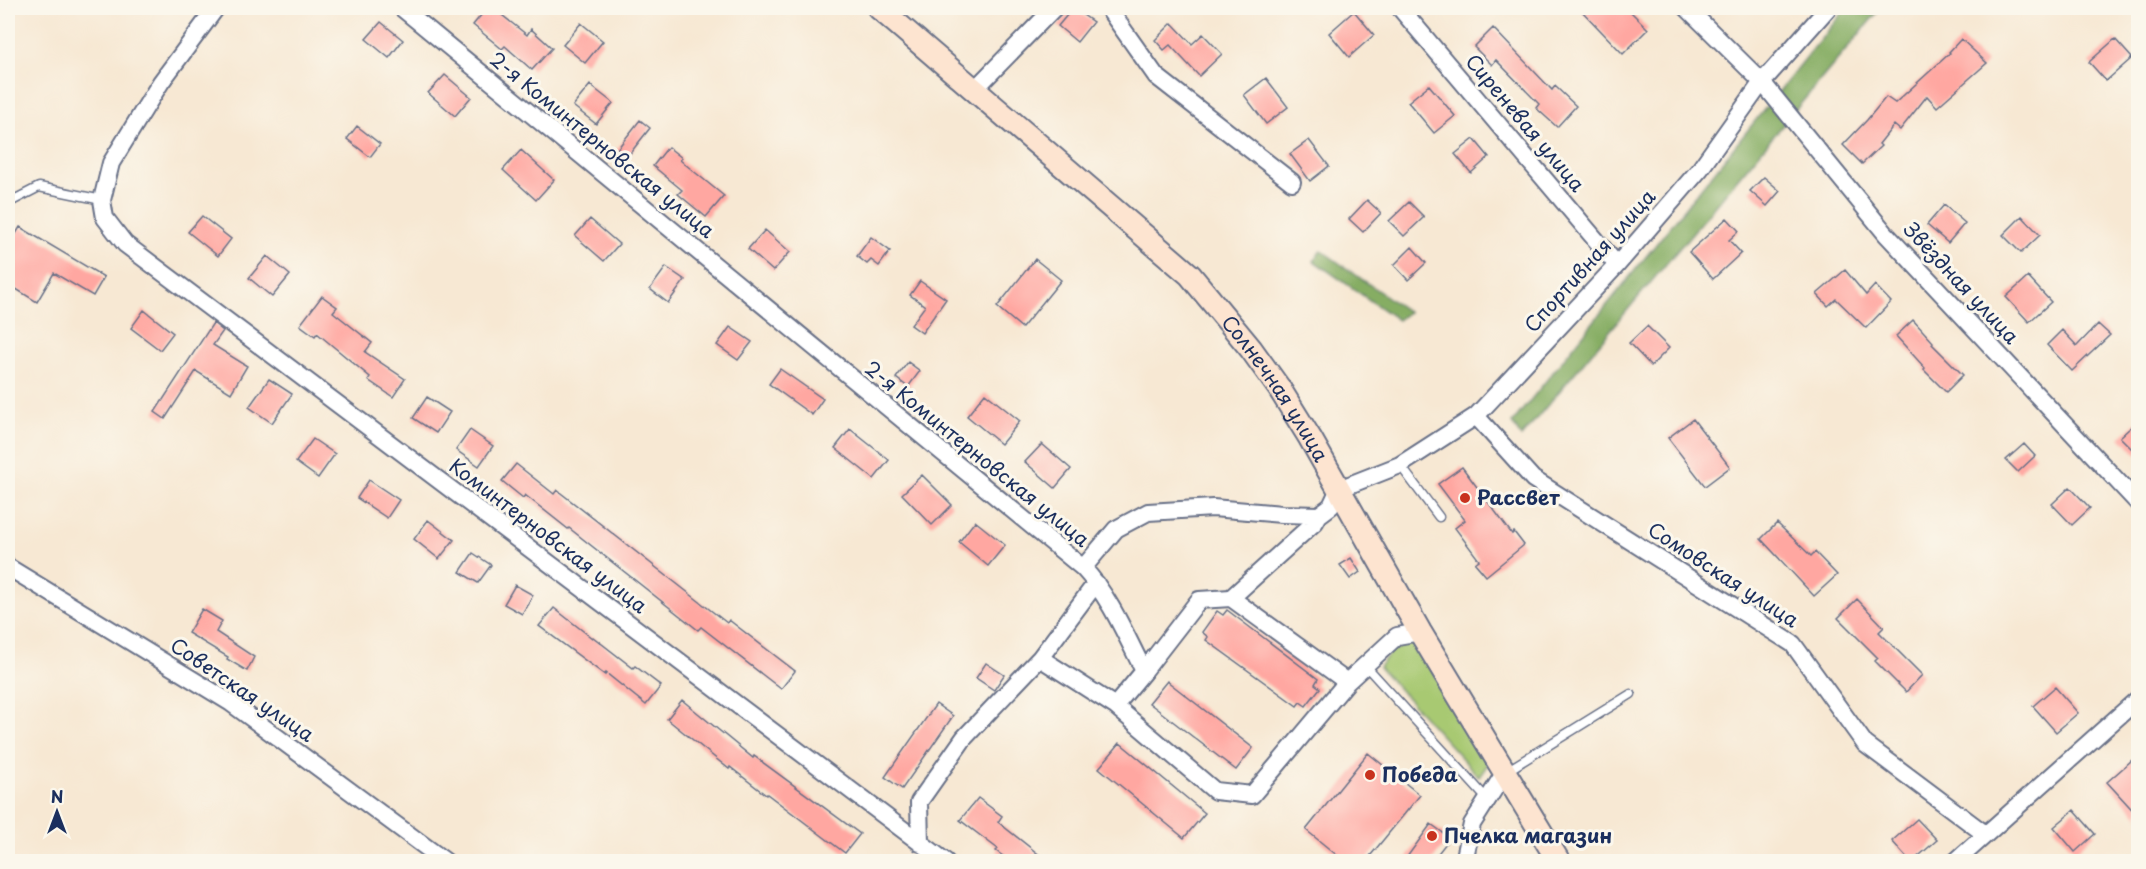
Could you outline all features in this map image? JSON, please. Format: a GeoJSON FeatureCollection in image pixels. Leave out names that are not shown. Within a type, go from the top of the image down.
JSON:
{"type":"FeatureCollection","features":[{"type":"Feature","properties":{"kind":"street"},"geometry":{"type":"LineString","coordinates":[[102,200],[111,162],[161,82],[216,8]]}},
{"type":"Feature","properties":{"kind":"street","name":"2-я Коминтерновская улица"},"geometry":{"type":"LineString","coordinates":[[402,8],[1083,568],[1096,583],[1144,671]]}},
{"type":"Feature","properties":{"kind":"street","name":"Солнечная улица"},"geometry":{"type":"LineString","coordinates":[[879,8],[1190,275],[1244,340],[1279,388],[1420,632],[1559,861]]}},
{"type":"Feature","properties":{"kind":"street"},"geometry":{"type":"LineString","coordinates":[[974,90],[1054,8]]}},
{"type":"Feature","properties":{"kind":"street"},"geometry":{"type":"LineString","coordinates":[[1108,8],[1156,76],[1292,182]]}},
{"type":"Feature","properties":{"kind":"street","name":"Сиреневая улица"},"geometry":{"type":"LineString","coordinates":[[1400,8],[1617,265]]}},
{"type":"Feature","properties":{"kind":"street","name":"Звёздная улица"},"geometry":{"type":"LineString","coordinates":[[1687,8],[1762,82],[1886,234],[2139,503]]}},
{"type":"Feature","properties":{"kind":"street","name":"Спортивная улица"},"geometry":{"type":"LineString","coordinates":[[1339,489],[1400,465],[1476,416],[1617,265],[1700,169],[1762,82],[1828,8]]}},
{"type":"Feature","properties":{"kind":"street","name":"Коминтерновская улица"},"geometry":{"type":"LineString","coordinates":[[102,200],[105,218],[125,244],[946,861]]}},
{"type":"Feature","properties":{"kind":"street","name":"Сомовская улица"},"geometry":{"type":"LineString","coordinates":[[1476,416],[1533,479],[1793,644],[1865,744],[1985,834]]}},
{"type":"Feature","properties":{"kind":"street"},"geometry":{"type":"LineString","coordinates":[[1115,706],[1199,600],[1231,598],[1331,506],[1339,489]]}},
{"type":"Feature","properties":{"kind":"street"},"geometry":{"type":"LineString","coordinates":[[1083,568],[1116,529],[1148,512],[1213,508],[1319,515]]}},
{"type":"Feature","properties":{"kind":"street","name":"Советская улица"},"geometry":{"type":"LineString","coordinates":[[8,567],[231,703],[446,861]]}},
{"type":"Feature","properties":{"kind":"street"},"geometry":{"type":"LineString","coordinates":[[921,843],[919,802],[964,738],[1040,658],[1096,583]]}},
{"type":"Feature","properties":{"kind":"street"},"geometry":{"type":"LineString","coordinates":[[1231,598],[1347,682]]}},
{"type":"Feature","properties":{"kind":"street"},"geometry":{"type":"LineString","coordinates":[[1040,658],[1115,706],[1215,791],[1252,795],[1347,682],[1397,636],[1420,632]]}},
{"type":"Feature","properties":{"kind":"street"},"geometry":{"type":"LineString","coordinates":[[1956,861],[2139,699]]}},
{"type":"Feature","properties":{"kind":"street"},"geometry":{"type":"LineString","coordinates":[[1464,861],[1472,824],[1505,772]]}},
{"type":"Feature","properties":{"kind":"lane"},"geometry":{"type":"LineString","coordinates":[[8,203],[39,187],[102,200]]}},
{"type":"Feature","properties":{"kind":"lane"},"geometry":{"type":"LineString","coordinates":[[1400,465],[1439,518]]}},
{"type":"Feature","properties":{"kind":"lane"},"geometry":{"type":"LineString","coordinates":[[1365,665],[1488,800]]}},
{"type":"Feature","properties":{"kind":"lane"},"geometry":{"type":"LineString","coordinates":[[1505,772],[1630,694]]}},
{"type":"Feature","properties":{"kind":"green space"},"geometry":{"type":"Polygon","coordinates":[[[1846,8],[1881,8],[1521,437],[1512,423],[1846,8]]]}},
{"type":"Feature","properties":{"kind":"green space"},"geometry":{"type":"Polygon","coordinates":[[[1321,250],[1408,312],[1398,320],[1314,261],[1321,250]]]}},
{"type":"Feature","properties":{"kind":"green space"},"geometry":{"type":"Polygon","coordinates":[[[1415,641],[1488,764],[1479,777],[1379,667],[1391,651],[1415,641]]]}},
{"type":"Feature","properties":{"kind":"building"},"geometry":{"type":"Polygon","coordinates":[[[487,8],[493,8],[527,35],[531,29],[552,48],[532,70],[505,46],[502,49],[473,25],[487,8]]]}},
{"type":"Feature","properties":{"kind":"building"},"geometry":{"type":"Polygon","coordinates":[[[1073,8],[1093,22],[1077,42],[1058,26],[1073,8]]]}},
{"type":"Feature","properties":{"kind":"building"},"geometry":{"type":"Polygon","coordinates":[[[1579,8],[1627,8],[1648,29],[1623,54],[1579,8]]]}},
{"type":"Feature","properties":{"kind":"building"},"geometry":{"type":"Polygon","coordinates":[[[1354,11],[1374,35],[1349,57],[1329,33],[1354,11]]]}},
{"type":"Feature","properties":{"kind":"building"},"geometry":{"type":"Polygon","coordinates":[[[381,22],[403,40],[389,58],[366,39],[381,22]]]}},
{"type":"Feature","properties":{"kind":"building"},"geometry":{"type":"Polygon","coordinates":[[[581,23],[603,41],[585,63],[563,45],[581,23]]]}},
{"type":"Feature","properties":{"kind":"building"},"geometry":{"type":"Polygon","coordinates":[[[1172,23],[1192,44],[1203,34],[1222,54],[1199,76],[1170,45],[1164,50],[1155,40],[1172,23]]]}},
{"type":"Feature","properties":{"kind":"building"},"geometry":{"type":"Polygon","coordinates":[[[1493,28],[1552,90],[1555,86],[1576,106],[1557,127],[1536,108],[1539,104],[1496,60],[1492,65],[1474,47],[1493,28]]]}},
{"type":"Feature","properties":{"kind":"building"},"geometry":{"type":"Polygon","coordinates":[[[1961,39],[1987,63],[1937,107],[1927,96],[1900,130],[1894,125],[1879,144],[1881,146],[1862,164],[1843,145],[1886,97],[1895,103],[1950,53],[1961,39]]]}},
{"type":"Feature","properties":{"kind":"building"},"geometry":{"type":"Polygon","coordinates":[[[2115,39],[2132,58],[2106,81],[2089,62],[2115,39]]]}},
{"type":"Feature","properties":{"kind":"building"},"geometry":{"type":"Polygon","coordinates":[[[445,75],[471,97],[455,116],[428,93],[445,75]]]}},
{"type":"Feature","properties":{"kind":"building"},"geometry":{"type":"Polygon","coordinates":[[[1266,78],[1288,107],[1266,124],[1244,95],[1266,78]]]}},
{"type":"Feature","properties":{"kind":"building"},"geometry":{"type":"Polygon","coordinates":[[[590,85],[613,103],[596,124],[573,106],[590,85]]]}},
{"type":"Feature","properties":{"kind":"building"},"geometry":{"type":"Polygon","coordinates":[[[1429,85],[1455,116],[1434,133],[1408,102],[1429,85]]]}},
{"type":"Feature","properties":{"kind":"building"},"geometry":{"type":"Polygon","coordinates":[[[640,120],[650,128],[624,161],[614,153],[640,120]]]}},
{"type":"Feature","properties":{"kind":"building"},"geometry":{"type":"Polygon","coordinates":[[[357,126],[380,144],[370,157],[347,139],[357,126]]]}},
{"type":"Feature","properties":{"kind":"building"},"geometry":{"type":"Polygon","coordinates":[[[1474,139],[1489,157],[1471,173],[1455,154],[1474,139]]]}},
{"type":"Feature","properties":{"kind":"building"},"geometry":{"type":"Polygon","coordinates":[[[1309,140],[1329,166],[1310,181],[1290,154],[1309,140]]]}},
{"type":"Feature","properties":{"kind":"building"},"geometry":{"type":"Polygon","coordinates":[[[668,147],[682,158],[680,160],[724,196],[706,217],[678,194],[682,190],[653,166],[668,147]]]}},
{"type":"Feature","properties":{"kind":"building"},"geometry":{"type":"Polygon","coordinates":[[[521,150],[554,180],[536,200],[503,170],[521,150]]]}},
{"type":"Feature","properties":{"kind":"building"},"geometry":{"type":"Polygon","coordinates":[[[1764,177],[1780,191],[1767,206],[1750,191],[1764,177]]]}},
{"type":"Feature","properties":{"kind":"building"},"geometry":{"type":"Polygon","coordinates":[[[1367,200],[1381,213],[1363,232],[1349,219],[1367,200]]]}},
{"type":"Feature","properties":{"kind":"building"},"geometry":{"type":"Polygon","coordinates":[[[1409,202],[1424,217],[1404,236],[1389,221],[1409,202]]]}},
{"type":"Feature","properties":{"kind":"building"},"geometry":{"type":"Polygon","coordinates":[[[1944,205],[1965,223],[1948,243],[1927,225],[1944,205]]]}},
{"type":"Feature","properties":{"kind":"building"},"geometry":{"type":"Polygon","coordinates":[[[202,216],[231,239],[218,256],[188,232],[202,216]]]}},
{"type":"Feature","properties":{"kind":"building"},"geometry":{"type":"Polygon","coordinates":[[[2022,216],[2040,235],[2021,253],[2003,235],[2022,216]]]}},
{"type":"Feature","properties":{"kind":"building"},"geometry":{"type":"Polygon","coordinates":[[[1727,218],[1739,231],[1729,240],[1741,253],[1713,279],[1689,252],[1727,218]]]}},
{"type":"Feature","properties":{"kind":"building"},"geometry":{"type":"Polygon","coordinates":[[[590,219],[619,244],[604,261],[575,236],[590,219]]]}},
{"type":"Feature","properties":{"kind":"building"},"geometry":{"type":"Polygon","coordinates":[[[20,227],[104,277],[93,296],[54,273],[37,302],[8,284],[8,247],[20,227]]]}},
{"type":"Feature","properties":{"kind":"building"},"geometry":{"type":"Polygon","coordinates":[[[765,230],[790,252],[773,271],[748,249],[765,230]]]}},
{"type":"Feature","properties":{"kind":"building"},"geometry":{"type":"Polygon","coordinates":[[[871,237],[890,251],[879,266],[871,260],[867,264],[857,256],[871,237]]]}},
{"type":"Feature","properties":{"kind":"building"},"geometry":{"type":"Polygon","coordinates":[[[1412,247],[1426,263],[1408,280],[1394,265],[1412,247]]]}},
{"type":"Feature","properties":{"kind":"building"},"geometry":{"type":"Polygon","coordinates":[[[267,256],[290,275],[272,297],[249,278],[267,256]]]}},
{"type":"Feature","properties":{"kind":"building"},"geometry":{"type":"Polygon","coordinates":[[[1035,259],[1061,280],[1022,328],[997,307],[1035,259]]]}},
{"type":"Feature","properties":{"kind":"building"},"geometry":{"type":"Polygon","coordinates":[[[666,267],[685,280],[668,303],[650,289],[666,267]]]}},
{"type":"Feature","properties":{"kind":"building"},"geometry":{"type":"Polygon","coordinates":[[[1845,270],[1866,295],[1875,285],[1891,302],[1866,328],[1836,299],[1828,306],[1817,294],[1845,270]]]}},
{"type":"Feature","properties":{"kind":"building"},"geometry":{"type":"Polygon","coordinates":[[[2028,277],[2051,302],[2029,322],[2006,297],[2028,277]]]}},
{"type":"Feature","properties":{"kind":"building"},"geometry":{"type":"Polygon","coordinates":[[[920,281],[946,299],[922,333],[911,325],[925,306],[910,295],[920,281]]]}},
{"type":"Feature","properties":{"kind":"building"},"geometry":{"type":"Polygon","coordinates":[[[322,296],[337,307],[333,312],[372,343],[365,352],[405,379],[393,397],[368,380],[370,377],[317,333],[315,336],[300,325],[322,296]]]}},
{"type":"Feature","properties":{"kind":"building"},"geometry":{"type":"Polygon","coordinates":[[[144,310],[173,333],[160,350],[131,328],[144,310]]]}},
{"type":"Feature","properties":{"kind":"building"},"geometry":{"type":"Polygon","coordinates":[[[1913,320],[1933,342],[1932,344],[1963,375],[1946,392],[1896,336],[1913,320]]]}},
{"type":"Feature","properties":{"kind":"building"},"geometry":{"type":"Polygon","coordinates":[[[213,323],[223,331],[213,345],[247,366],[231,393],[196,371],[165,419],[155,412],[213,323]]]}},
{"type":"Feature","properties":{"kind":"building"},"geometry":{"type":"Polygon","coordinates":[[[2098,324],[2110,335],[2072,371],[2047,345],[2062,330],[2077,346],[2098,324]]]}},
{"type":"Feature","properties":{"kind":"building"},"geometry":{"type":"Polygon","coordinates":[[[1647,326],[1669,348],[1651,366],[1629,343],[1647,326]]]}},
{"type":"Feature","properties":{"kind":"building"},"geometry":{"type":"Polygon","coordinates":[[[730,327],[752,342],[738,360],[717,345],[730,327]]]}},
{"type":"Feature","properties":{"kind":"building"},"geometry":{"type":"Polygon","coordinates":[[[908,362],[920,371],[908,387],[896,378],[908,362]]]}},
{"type":"Feature","properties":{"kind":"building"},"geometry":{"type":"Polygon","coordinates":[[[780,369],[823,399],[812,415],[769,384],[780,369]]]}},
{"type":"Feature","properties":{"kind":"building"},"geometry":{"type":"Polygon","coordinates":[[[269,379],[292,394],[272,423],[249,407],[269,379]]]}},
{"type":"Feature","properties":{"kind":"building"},"geometry":{"type":"Polygon","coordinates":[[[985,393],[1020,421],[1001,444],[967,416],[985,393]]]}},
{"type":"Feature","properties":{"kind":"building"},"geometry":{"type":"Polygon","coordinates":[[[427,397],[450,412],[436,433],[413,418],[427,397]]]}},
{"type":"Feature","properties":{"kind":"building"},"geometry":{"type":"Polygon","coordinates":[[[1693,419],[1730,467],[1705,486],[1668,438],[1693,419]]]}},
{"type":"Feature","properties":{"kind":"building"},"geometry":{"type":"Polygon","coordinates":[[[2139,420],[2139,456],[2120,437],[2139,420]]]}},
{"type":"Feature","properties":{"kind":"building"},"geometry":{"type":"Polygon","coordinates":[[[850,429],[889,460],[874,479],[835,448],[850,429]]]}},
{"type":"Feature","properties":{"kind":"building"},"geometry":{"type":"Polygon","coordinates":[[[470,430],[493,446],[479,466],[456,450],[470,430]]]}},
{"type":"Feature","properties":{"kind":"building"},"geometry":{"type":"Polygon","coordinates":[[[313,439],[335,454],[318,478],[296,462],[313,439]]]}},
{"type":"Feature","properties":{"kind":"building"},"geometry":{"type":"Polygon","coordinates":[[[1042,444],[1071,469],[1055,488],[1025,462],[1042,444]]]}},
{"type":"Feature","properties":{"kind":"building"},"geometry":{"type":"Polygon","coordinates":[[[2024,444],[2035,456],[2018,472],[2006,460],[2024,444]]]}},
{"type":"Feature","properties":{"kind":"building"},"geometry":{"type":"Polygon","coordinates":[[[516,464],[554,494],[557,490],[727,623],[729,620],[795,671],[781,689],[701,627],[698,630],[525,495],[523,498],[502,481],[516,464]]]}},
{"type":"Feature","properties":{"kind":"building"},"geometry":{"type":"Polygon","coordinates":[[[1462,467],[1512,534],[1514,532],[1524,545],[1486,576],[1475,563],[1479,560],[1455,528],[1465,520],[1438,484],[1462,467]]]}},
{"type":"Feature","properties":{"kind":"building"},"geometry":{"type":"Polygon","coordinates":[[[922,475],[952,505],[932,525],[902,494],[922,475]]]}},
{"type":"Feature","properties":{"kind":"building"},"geometry":{"type":"Polygon","coordinates":[[[369,480],[399,500],[387,518],[357,498],[369,480]]]}},
{"type":"Feature","properties":{"kind":"building"},"geometry":{"type":"Polygon","coordinates":[[[2070,487],[2090,508],[2072,525],[2052,504],[2070,487]]]}},
{"type":"Feature","properties":{"kind":"building"},"geometry":{"type":"Polygon","coordinates":[[[428,520],[454,540],[439,559],[414,539],[428,520]]]}},
{"type":"Feature","properties":{"kind":"building"},"geometry":{"type":"Polygon","coordinates":[[[975,521],[1005,545],[988,566],[959,542],[975,521]]]}},
{"type":"Feature","properties":{"kind":"building"},"geometry":{"type":"Polygon","coordinates":[[[1777,523],[1811,556],[1815,552],[1837,575],[1814,596],[1761,539],[1777,523]]]}},
{"type":"Feature","properties":{"kind":"building"},"geometry":{"type":"Polygon","coordinates":[[[473,553],[491,565],[478,583],[460,572],[473,553]]]}},
{"type":"Feature","properties":{"kind":"building"},"geometry":{"type":"Polygon","coordinates":[[[1351,558],[1360,572],[1350,579],[1340,565],[1351,558]]]}},
{"type":"Feature","properties":{"kind":"building"},"geometry":{"type":"Polygon","coordinates":[[[515,585],[533,595],[522,614],[504,604],[515,585]]]}},
{"type":"Feature","properties":{"kind":"building"},"geometry":{"type":"Polygon","coordinates":[[[1857,599],[1884,627],[1879,632],[1922,675],[1906,692],[1875,661],[1878,658],[1838,618],[1857,599]]]}},
{"type":"Feature","properties":{"kind":"building"},"geometry":{"type":"Polygon","coordinates":[[[554,608],[633,668],[635,666],[661,686],[646,705],[606,673],[605,675],[539,626],[554,608]]]}},
{"type":"Feature","properties":{"kind":"building"},"geometry":{"type":"Polygon","coordinates":[[[202,609],[222,621],[216,632],[254,657],[247,671],[188,633],[202,609]]]}},
{"type":"Feature","properties":{"kind":"building"},"geometry":{"type":"Polygon","coordinates":[[[1227,610],[1318,679],[1315,684],[1320,688],[1306,706],[1300,702],[1297,706],[1206,640],[1208,637],[1202,632],[1217,611],[1223,615],[1227,610]]]}},
{"type":"Feature","properties":{"kind":"building"},"geometry":{"type":"Polygon","coordinates":[[[986,663],[1004,675],[994,690],[976,678],[986,663]]]}},
{"type":"Feature","properties":{"kind":"building"},"geometry":{"type":"Polygon","coordinates":[[[1167,681],[1253,748],[1236,770],[1149,703],[1167,681]]]}},
{"type":"Feature","properties":{"kind":"building"},"geometry":{"type":"Polygon","coordinates":[[[2055,687],[2078,713],[2056,732],[2033,706],[2055,687]]]}},
{"type":"Feature","properties":{"kind":"building"},"geometry":{"type":"Polygon","coordinates":[[[682,700],[753,758],[754,756],[860,834],[845,853],[730,767],[729,769],[667,719],[682,700]]]}},
{"type":"Feature","properties":{"kind":"building"},"geometry":{"type":"Polygon","coordinates":[[[936,704],[953,716],[902,789],[885,777],[936,704]]]}},
{"type":"Feature","properties":{"kind":"building"},"geometry":{"type":"Polygon","coordinates":[[[1120,743],[1205,813],[1184,838],[1099,768],[1120,743]]]}},
{"type":"Feature","properties":{"kind":"building"},"geometry":{"type":"Polygon","coordinates":[[[1368,753],[1420,795],[1366,861],[1344,861],[1306,830],[1368,753]]]}},
{"type":"Feature","properties":{"kind":"building"},"geometry":{"type":"Polygon","coordinates":[[[2139,754],[2139,817],[2107,782],[2139,754]]]}},
{"type":"Feature","properties":{"kind":"building"},"geometry":{"type":"Polygon","coordinates":[[[978,798],[1002,816],[998,822],[1047,861],[1010,861],[960,820],[978,798]]]}},
{"type":"Feature","properties":{"kind":"building"},"geometry":{"type":"Polygon","coordinates":[[[2074,810],[2095,834],[2075,852],[2054,827],[2074,810]]]}},
{"type":"Feature","properties":{"kind":"building"},"geometry":{"type":"Polygon","coordinates":[[[1917,819],[1937,840],[1913,861],[1910,861],[1892,841],[1917,819]]]}},
{"type":"Feature","properties":{"kind":"building"},"geometry":{"type":"Polygon","coordinates":[[[1431,824],[1450,838],[1432,861],[1404,861],[1431,824]]]}},
{"type":"Feature","properties":{"kind":"place","name":"Рассвет"},"geometry":{"type":"Point","coordinates":[1465,498]}},
{"type":"Feature","properties":{"kind":"place","name":"Победа"},"geometry":{"type":"Point","coordinates":[1370,775]}},
{"type":"Feature","properties":{"kind":"place","name":"Пчелка магазин"},"geometry":{"type":"Point","coordinates":[1432,836]}}]}
